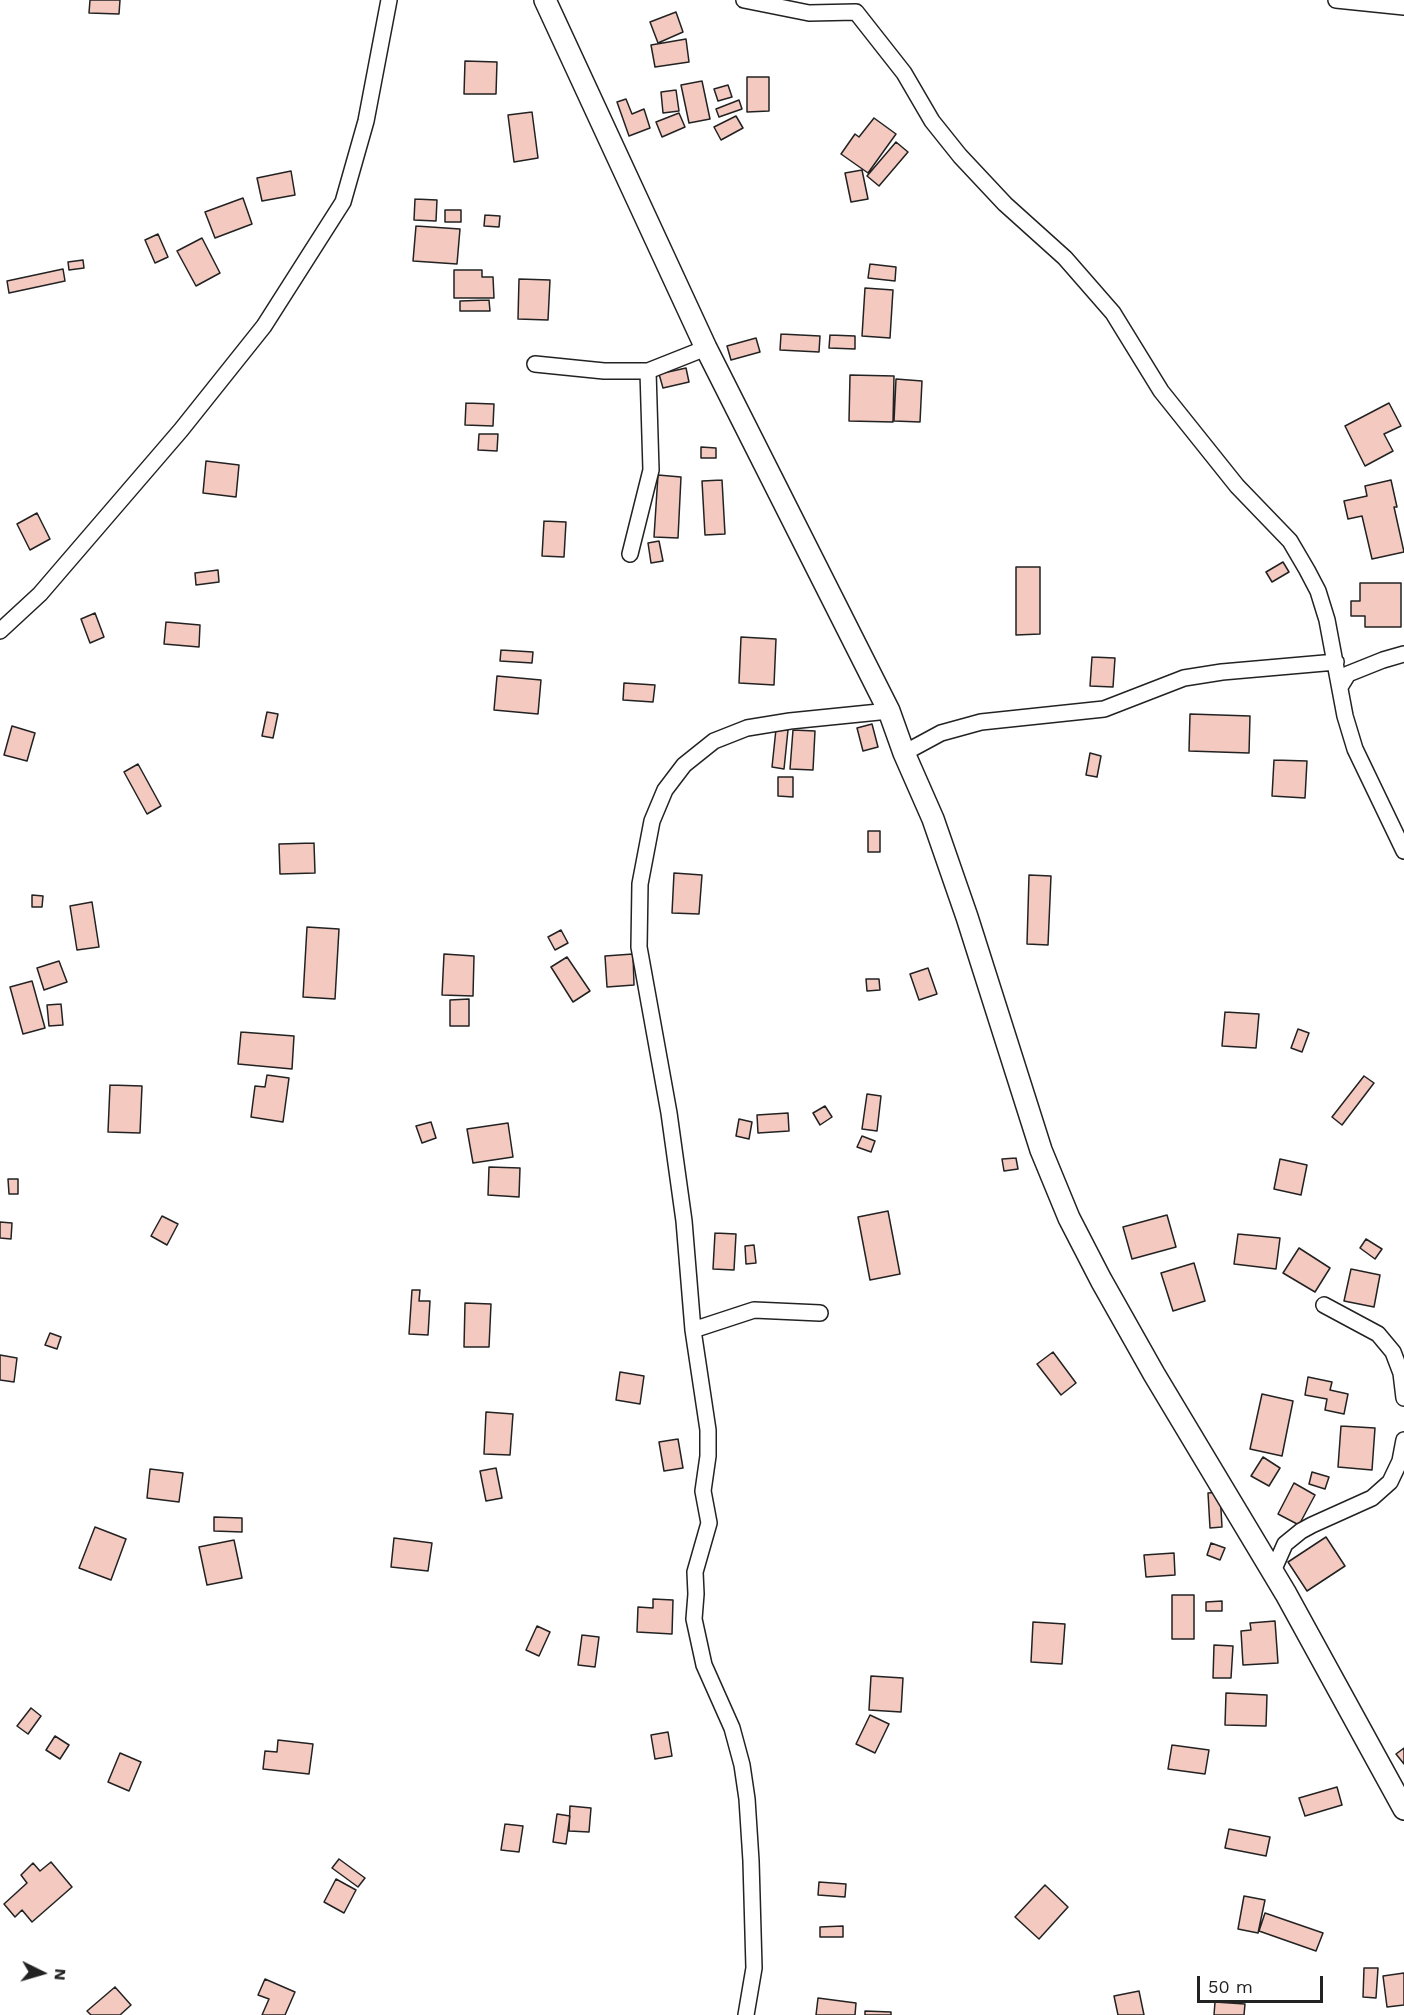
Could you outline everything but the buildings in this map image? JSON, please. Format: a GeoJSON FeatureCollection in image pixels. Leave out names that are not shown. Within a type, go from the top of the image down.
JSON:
{"type":"FeatureCollection","features":[{"type":"Feature","properties":{"kind":"main road"},"geometry":{"type":"LineString","coordinates":[[545,0],[706,348],[889,711],[904,753],[933,819],[967,917],[1041,1150],[1069,1218],[1154,1374],[1273,1571],[1404,1809]]}},
{"type":"Feature","properties":{"kind":"street"},"geometry":{"type":"LineString","coordinates":[[0,631],[40,594],[181,430],[264,326],[343,202],[366,121],[389,0]]}},
{"type":"Feature","properties":{"kind":"street"},"geometry":{"type":"LineString","coordinates":[[744,0],[809,13],[854,6],[904,73],[932,121],[960,156],[1005,204],[1065,258],[1113,312],[1161,390],[1237,486],[1290,541],[1318,591],[1336,662],[1345,716],[1355,749],[1404,850]]}},
{"type":"Feature","properties":{"kind":"street"},"geometry":{"type":"LineString","coordinates":[[1336,0],[1404,7]]}},
{"type":"Feature","properties":{"kind":"street"},"geometry":{"type":"LineString","coordinates":[[535,364],[648,371],[706,348]]}},
{"type":"Feature","properties":{"kind":"street"},"geometry":{"type":"LineString","coordinates":[[630,554],[651,470],[648,371]]}},
{"type":"Feature","properties":{"kind":"street"},"geometry":{"type":"LineString","coordinates":[[1340,687],[1348,674],[1404,654]]}},
{"type":"Feature","properties":{"kind":"street"},"geometry":{"type":"LineString","coordinates":[[904,753],[941,733],[981,722],[1104,709],[1184,678],[1222,672],[1336,662]]}},
{"type":"Feature","properties":{"kind":"street"},"geometry":{"type":"LineString","coordinates":[[746,2015],[754,1968],[752,1872],[747,1799],[742,1765],[732,1728],[704,1665],[694,1619],[696,1594],[694,1572],[709,1523],[703,1491],[708,1456],[708,1431],[693,1330],[683,1210],[669,1113],[639,947],[640,884],[652,821],[665,790],[684,765],[714,741],[747,728],[790,721],[889,711]]}},
{"type":"Feature","properties":{"kind":"street"},"geometry":{"type":"LineString","coordinates":[[1324,1305],[1378,1334],[1393,1352],[1401,1373],[1404,1398]]}},
{"type":"Feature","properties":{"kind":"street"},"geometry":{"type":"LineString","coordinates":[[693,1330],[754,1310],[820,1313]]}},
{"type":"Feature","properties":{"kind":"street"},"geometry":{"type":"LineString","coordinates":[[1273,1571],[1285,1544],[1301,1531],[1372,1498],[1390,1482],[1400,1461],[1404,1440]]}}]}
